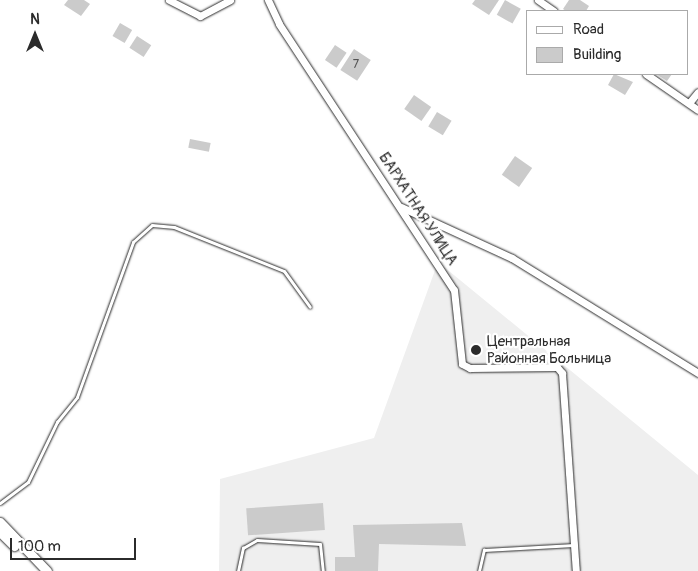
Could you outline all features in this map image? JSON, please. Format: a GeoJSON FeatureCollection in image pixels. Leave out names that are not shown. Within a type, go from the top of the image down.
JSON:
{"type":"FeatureCollection","features":[{"type":"Feature","properties":{"kind":"street"},"geometry":{"type":"LineString","coordinates":[[169,0],[200,16],[230,0]]}},
{"type":"Feature","properties":{"kind":"street","name":"БАРХАТНАЯ УЛИЦА"},"geometry":{"type":"LineString","coordinates":[[268,0],[279,24],[454,290],[462,364],[470,368],[557,368],[566,386],[575,545]]}},
{"type":"Feature","properties":{"kind":"street"},"geometry":{"type":"LineString","coordinates":[[538,0],[553,10]]}},
{"type":"Feature","properties":{"kind":"street"},"geometry":{"type":"LineString","coordinates":[[647,75],[698,110]]}},
{"type":"Feature","properties":{"kind":"street"},"geometry":{"type":"LineString","coordinates":[[689,104],[698,92]]}},
{"type":"Feature","properties":{"kind":"street"},"geometry":{"type":"LineString","coordinates":[[401,207],[512,258],[698,373]]}},
{"type":"Feature","properties":{"kind":"street"},"geometry":{"type":"LineString","coordinates":[[0,522],[48,571]]}},
{"type":"Feature","properties":{"kind":"street"},"geometry":{"type":"LineString","coordinates":[[0,532],[40,571]]}},
{"type":"Feature","properties":{"kind":"street"},"geometry":{"type":"LineString","coordinates":[[575,545],[576,571]]}},
{"type":"Feature","properties":{"kind":"lane"},"geometry":{"type":"LineString","coordinates":[[0,503],[28,482],[57,422],[77,397],[133,242],[152,225],[174,227],[284,271],[310,307]]}},
{"type":"Feature","properties":{"kind":"lane"},"geometry":{"type":"LineString","coordinates":[[238,571],[243,548],[257,540],[320,544],[323,571]]}},
{"type":"Feature","properties":{"kind":"lane"},"geometry":{"type":"LineString","coordinates":[[479,571],[484,550],[575,545]]}},
{"type":"Feature","properties":{"kind":"shaded area","name":"Центральная Районная Больница"},"geometry":{"type":"Polygon","coordinates":[[[438,262],[698,475],[698,571],[219,571],[220,479],[374,438],[438,262]]]}},
{"type":"Feature","properties":{"kind":"building"},"geometry":{"type":"Polygon","coordinates":[[[68,0],[84,0],[90,4],[81,16],[64,5],[68,0]]]}},
{"type":"Feature","properties":{"kind":"building"},"geometry":{"type":"Polygon","coordinates":[[[475,0],[499,0],[489,15],[472,4],[475,0]]]}},
{"type":"Feature","properties":{"kind":"building"},"geometry":{"type":"Polygon","coordinates":[[[505,0],[521,9],[513,24],[497,15],[505,0]]]}},
{"type":"Feature","properties":{"kind":"building"},"geometry":{"type":"Polygon","coordinates":[[[569,0],[580,0],[589,6],[587,10],[563,9],[569,0]]]}},
{"type":"Feature","properties":{"kind":"building"},"geometry":{"type":"Polygon","coordinates":[[[120,23],[132,30],[125,43],[112,36],[120,23]]]}},
{"type":"Feature","properties":{"kind":"building"},"geometry":{"type":"Polygon","coordinates":[[[137,36],[151,45],[144,57],[129,48],[137,36]]]}},
{"type":"Feature","properties":{"kind":"building"},"geometry":{"type":"Polygon","coordinates":[[[335,45],[347,53],[337,68],[325,60],[335,45]]]}},
{"type":"Feature","properties":{"kind":"building"},"geometry":{"type":"Polygon","coordinates":[[[354,49],[371,60],[357,81],[340,70],[354,49]]]}},
{"type":"Feature","properties":{"kind":"building"},"geometry":{"type":"Polygon","coordinates":[[[613,75],[633,82],[625,95],[608,85],[613,75]]]}},
{"type":"Feature","properties":{"kind":"building"},"geometry":{"type":"Polygon","coordinates":[[[658,75],[671,75],[667,81],[658,75]]]}},
{"type":"Feature","properties":{"kind":"building"},"geometry":{"type":"Polygon","coordinates":[[[414,95],[431,107],[421,121],[404,109],[414,95]]]}},
{"type":"Feature","properties":{"kind":"building"},"geometry":{"type":"Polygon","coordinates":[[[437,112],[452,121],[443,135],[428,127],[437,112]]]}},
{"type":"Feature","properties":{"kind":"building"},"geometry":{"type":"Polygon","coordinates":[[[190,139],[211,143],[209,152],[188,148],[190,139]]]}},
{"type":"Feature","properties":{"kind":"building"},"geometry":{"type":"Polygon","coordinates":[[[515,156],[532,168],[519,187],[502,175],[515,156]]]}},
{"type":"Feature","properties":{"kind":"building"},"geometry":{"type":"Polygon","coordinates":[[[323,503],[325,530],[248,535],[246,508],[323,503]]]}},
{"type":"Feature","properties":{"kind":"building"},"geometry":{"type":"Polygon","coordinates":[[[462,523],[466,546],[379,544],[378,571],[335,571],[335,557],[355,557],[353,525],[462,523]]]}},
{"type":"Feature","properties":{"kind":"place","name":"Центральная Районная Больница"},"geometry":{"type":"Point","coordinates":[476,350]}}]}
